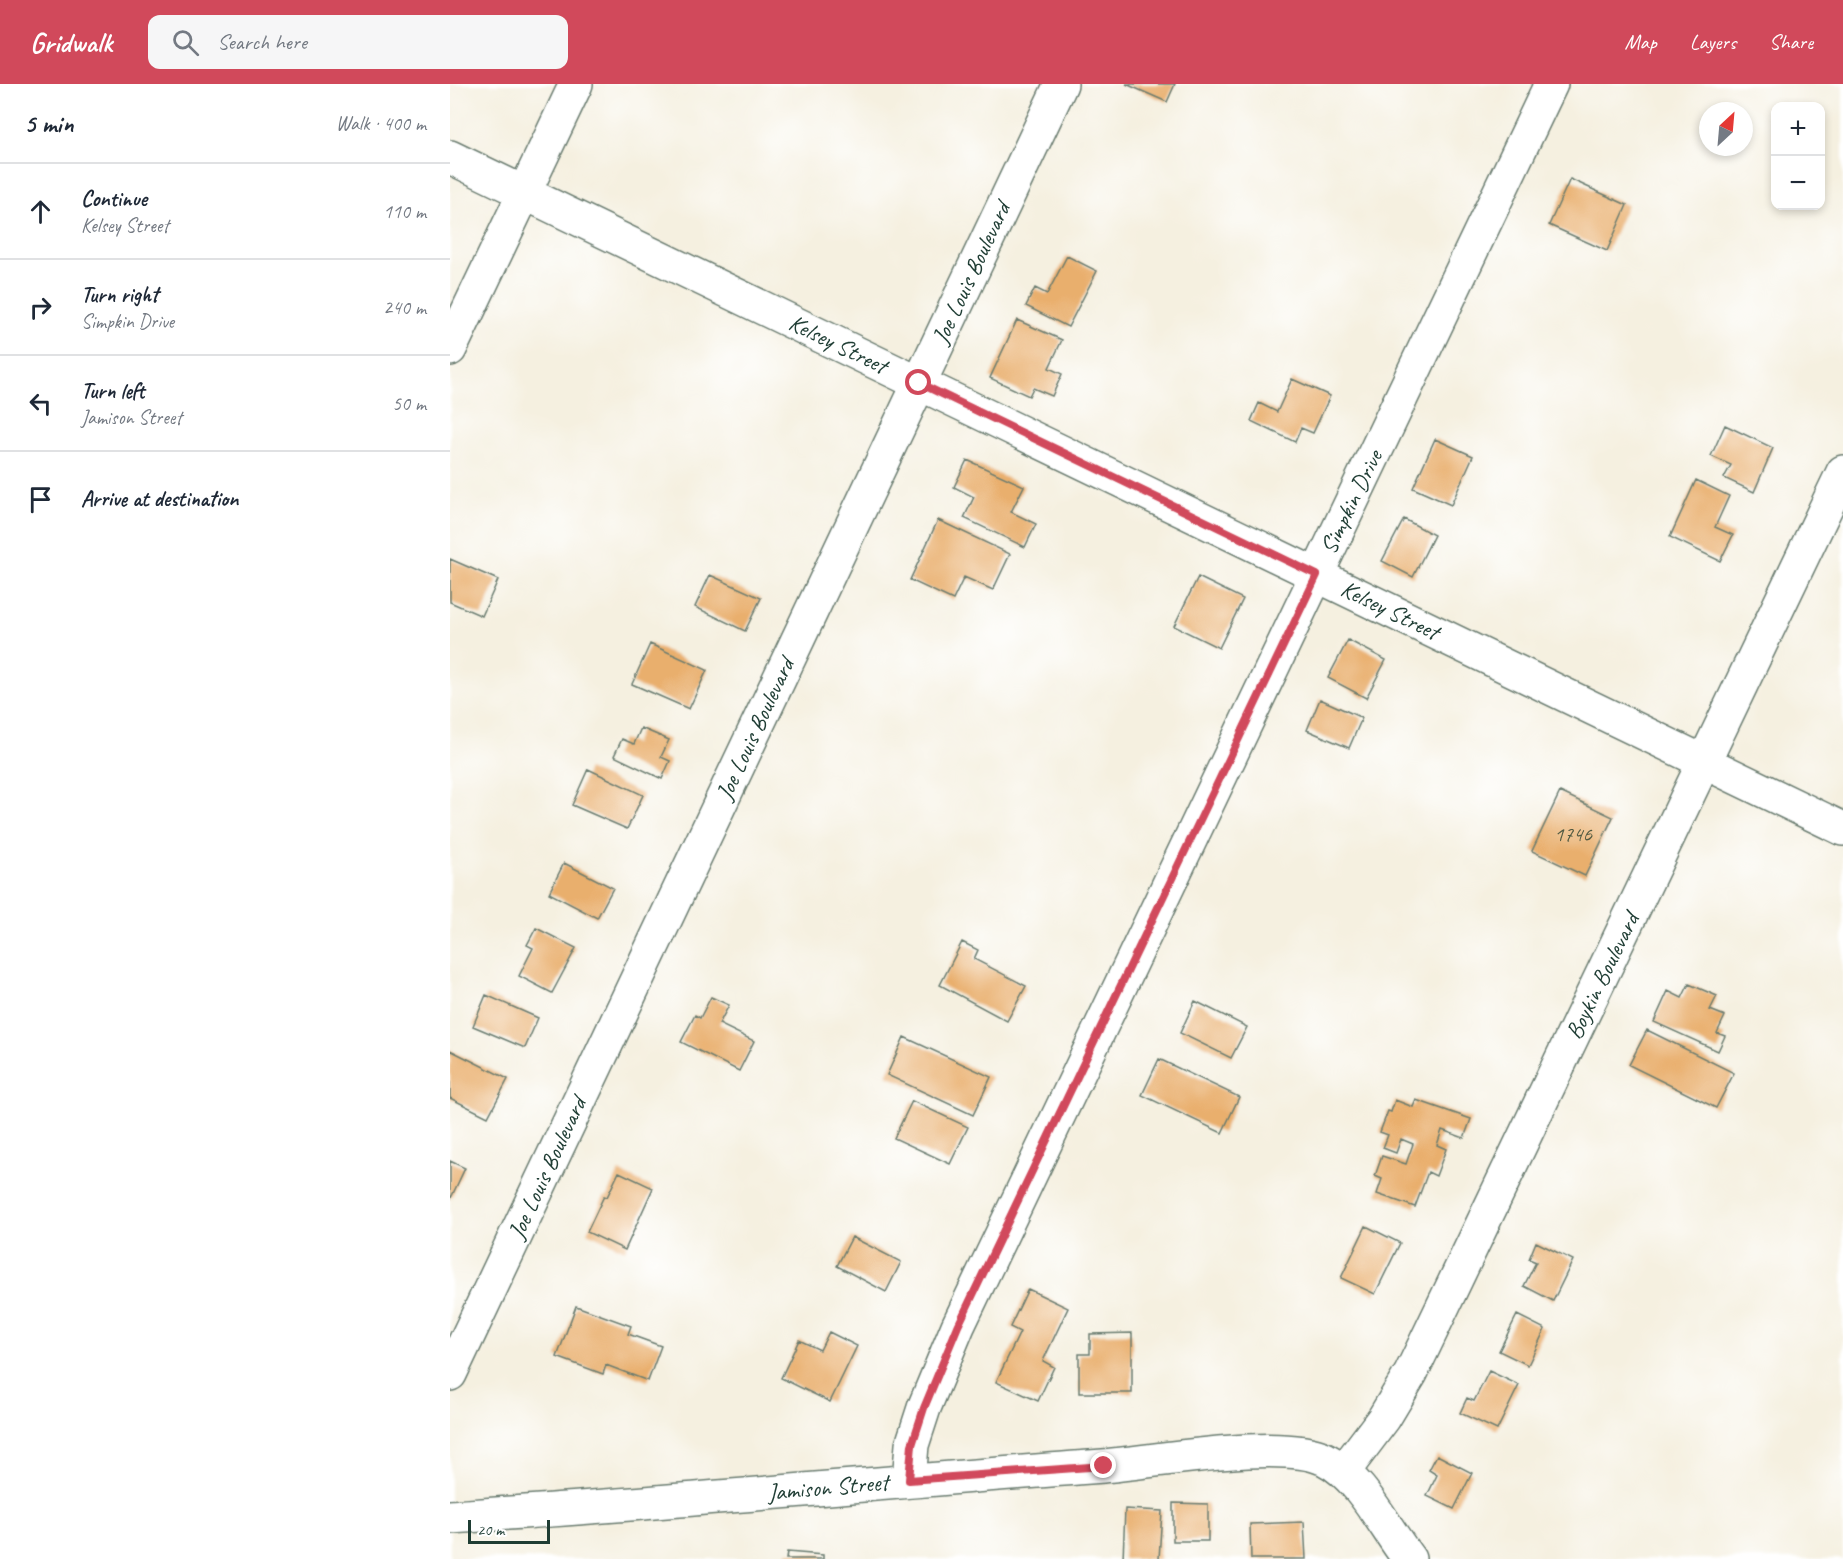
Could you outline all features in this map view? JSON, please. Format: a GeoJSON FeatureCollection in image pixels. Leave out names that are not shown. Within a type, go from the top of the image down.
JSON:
{"type":"FeatureCollection","features":[{"type":"Feature","properties":{"kind":"street"},"geometry":{"type":"LineString","coordinates":[[450,349],[576,84]]}},
{"type":"Feature","properties":{"kind":"street","name":"Joe Louis Boulevard"},"geometry":{"type":"LineString","coordinates":[[450,1374],[1061,84]]}},
{"type":"Feature","properties":{"kind":"street","name":"Simpkin Drive"},"geometry":{"type":"LineString","coordinates":[[909,1480],[912,1445],[924,1408],[958,1326],[1551,84]]}},
{"type":"Feature","properties":{"kind":"street","name":"Kelsey Street"},"geometry":{"type":"LineString","coordinates":[[450,157],[1843,829]]}},
{"type":"Feature","properties":{"kind":"street","name":"Boykin Boulevard"},"geometry":{"type":"LineString","coordinates":[[1344,1471],[1384,1418],[1412,1374],[1843,472]]}},
{"type":"Feature","properties":{"kind":"street","name":"Jamison Street"},"geometry":{"type":"LineString","coordinates":[[450,1517],[1104,1466],[1236,1452],[1275,1451],[1324,1458],[1344,1471],[1359,1486],[1389,1533],[1409,1559]]}},
{"type":"Feature","properties":{"kind":"building"},"geometry":{"type":"Polygon","coordinates":[[[1126,84],[1175,84],[1167,102],[1126,84]]]}},
{"type":"Feature","properties":{"kind":"building"},"geometry":{"type":"Polygon","coordinates":[[[1570,179],[1627,205],[1607,251],[1549,225],[1570,179]]]}},
{"type":"Feature","properties":{"kind":"building"},"geometry":{"type":"Polygon","coordinates":[[[1067,256],[1097,271],[1068,327],[1026,306],[1035,288],[1047,294],[1067,256]]]}},
{"type":"Feature","properties":{"kind":"building"},"geometry":{"type":"Polygon","coordinates":[[[1017,320],[1062,340],[1049,368],[1062,374],[1052,396],[1033,388],[1029,396],[990,378],[1017,320]]]}},
{"type":"Feature","properties":{"kind":"building"},"geometry":{"type":"Polygon","coordinates":[[[1292,379],[1330,396],[1313,433],[1301,428],[1295,442],[1251,421],[1259,403],[1277,412],[1292,379]]]}},
{"type":"Feature","properties":{"kind":"building"},"geometry":{"type":"Polygon","coordinates":[[[1725,425],[1773,448],[1754,492],[1724,478],[1731,465],[1711,456],[1725,425]]]}},
{"type":"Feature","properties":{"kind":"building"},"geometry":{"type":"Polygon","coordinates":[[[1435,439],[1473,456],[1451,505],[1413,488],[1435,439]]]}},
{"type":"Feature","properties":{"kind":"building"},"geometry":{"type":"Polygon","coordinates":[[[967,460],[1024,486],[1011,512],[1036,524],[1025,547],[964,518],[974,497],[954,487],[967,460]]]}},
{"type":"Feature","properties":{"kind":"building"},"geometry":{"type":"Polygon","coordinates":[[[1696,480],[1729,496],[1715,527],[1733,535],[1720,561],[1670,537],[1696,480]]]}},
{"type":"Feature","properties":{"kind":"building"},"geometry":{"type":"Polygon","coordinates":[[[1404,519],[1434,535],[1413,577],[1382,561],[1404,519]]]}},
{"type":"Feature","properties":{"kind":"building"},"geometry":{"type":"Polygon","coordinates":[[[938,520],[1010,554],[993,590],[964,577],[953,600],[910,580],[938,520]]]}},
{"type":"Feature","properties":{"kind":"building"},"geometry":{"type":"Polygon","coordinates":[[[450,559],[498,580],[482,616],[450,602],[450,559]]]}},
{"type":"Feature","properties":{"kind":"building"},"geometry":{"type":"Polygon","coordinates":[[[710,575],[761,598],[745,631],[695,607],[710,575]]]}},
{"type":"Feature","properties":{"kind":"building"},"geometry":{"type":"Polygon","coordinates":[[[1198,577],[1243,599],[1219,648],[1174,626],[1198,577]]]}},
{"type":"Feature","properties":{"kind":"building"},"geometry":{"type":"Polygon","coordinates":[[[1348,640],[1386,660],[1366,698],[1328,678],[1348,640]]]}},
{"type":"Feature","properties":{"kind":"building"},"geometry":{"type":"Polygon","coordinates":[[[650,644],[707,670],[689,709],[632,684],[650,644]]]}},
{"type":"Feature","properties":{"kind":"building"},"geometry":{"type":"Polygon","coordinates":[[[1320,699],[1362,718],[1349,748],[1307,730],[1320,699]]]}},
{"type":"Feature","properties":{"kind":"building"},"geometry":{"type":"Polygon","coordinates":[[[641,728],[669,740],[661,757],[670,761],[662,779],[614,756],[622,739],[634,744],[641,728]]]}},
{"type":"Feature","properties":{"kind":"building"},"geometry":{"type":"Polygon","coordinates":[[[588,769],[643,795],[627,829],[572,805],[588,769]]]}},
{"type":"Feature","properties":{"kind":"building"},"geometry":{"type":"Polygon","coordinates":[[[1560,792],[1613,817],[1585,876],[1532,851],[1560,792]]]}},
{"type":"Feature","properties":{"kind":"building"},"geometry":{"type":"Polygon","coordinates":[[[564,863],[613,888],[597,918],[549,893],[564,863]]]}},
{"type":"Feature","properties":{"kind":"building"},"geometry":{"type":"Polygon","coordinates":[[[536,928],[576,948],[552,993],[519,976],[533,948],[527,945],[536,928]]]}},
{"type":"Feature","properties":{"kind":"building"},"geometry":{"type":"Polygon","coordinates":[[[962,942],[978,950],[974,959],[1026,986],[1007,1021],[940,985],[962,942]]]}},
{"type":"Feature","properties":{"kind":"building"},"geometry":{"type":"Polygon","coordinates":[[[1689,984],[1717,996],[1710,1010],[1725,1016],[1717,1033],[1725,1036],[1718,1051],[1654,1022],[1668,991],[1682,998],[1689,984]]]}},
{"type":"Feature","properties":{"kind":"building"},"geometry":{"type":"Polygon","coordinates":[[[486,995],[538,1018],[525,1048],[473,1026],[486,995]]]}},
{"type":"Feature","properties":{"kind":"building"},"geometry":{"type":"Polygon","coordinates":[[[711,997],[729,1005],[719,1024],[754,1041],[739,1071],[681,1042],[695,1015],[700,1018],[711,997]]]}},
{"type":"Feature","properties":{"kind":"building"},"geometry":{"type":"Polygon","coordinates":[[[1195,1001],[1247,1027],[1231,1058],[1180,1033],[1195,1001]]]}},
{"type":"Feature","properties":{"kind":"building"},"geometry":{"type":"Polygon","coordinates":[[[1647,1030],[1734,1073],[1716,1108],[1629,1065],[1647,1030]]]}},
{"type":"Feature","properties":{"kind":"building"},"geometry":{"type":"Polygon","coordinates":[[[904,1037],[991,1077],[973,1115],[887,1075],[904,1037]]]}},
{"type":"Feature","properties":{"kind":"building"},"geometry":{"type":"Polygon","coordinates":[[[450,1050],[508,1079],[488,1117],[450,1098],[450,1050]]]}},
{"type":"Feature","properties":{"kind":"building"},"geometry":{"type":"Polygon","coordinates":[[[1159,1059],[1239,1097],[1222,1133],[1142,1095],[1159,1059]]]}},
{"type":"Feature","properties":{"kind":"building"},"geometry":{"type":"Polygon","coordinates":[[[1395,1100],[1413,1107],[1416,1100],[1471,1119],[1464,1138],[1442,1130],[1437,1145],[1446,1149],[1436,1176],[1428,1172],[1415,1207],[1377,1194],[1382,1179],[1375,1176],[1382,1156],[1406,1164],[1413,1144],[1401,1139],[1396,1153],[1383,1148],[1388,1135],[1380,1132],[1395,1100]]]}},
{"type":"Feature","properties":{"kind":"building"},"geometry":{"type":"Polygon","coordinates":[[[912,1101],[968,1127],[950,1164],[894,1138],[912,1101]]]}},
{"type":"Feature","properties":{"kind":"building"},"geometry":{"type":"Polygon","coordinates":[[[450,1161],[465,1168],[450,1200],[450,1161]]]}},
{"type":"Feature","properties":{"kind":"building"},"geometry":{"type":"Polygon","coordinates":[[[619,1172],[653,1188],[625,1250],[587,1232],[604,1196],[607,1197],[619,1172]]]}},
{"type":"Feature","properties":{"kind":"building"},"geometry":{"type":"Polygon","coordinates":[[[1366,1226],[1400,1243],[1375,1294],[1341,1278],[1366,1226]]]}},
{"type":"Feature","properties":{"kind":"building"},"geometry":{"type":"Polygon","coordinates":[[[852,1237],[901,1262],[886,1292],[837,1266],[852,1237]]]}},
{"type":"Feature","properties":{"kind":"building"},"geometry":{"type":"Polygon","coordinates":[[[1536,1242],[1573,1260],[1553,1301],[1524,1286],[1536,1262],[1529,1259],[1536,1242]]]}},
{"type":"Feature","properties":{"kind":"building"},"geometry":{"type":"Polygon","coordinates":[[[1028,1289],[1068,1308],[1043,1361],[1054,1367],[1038,1401],[996,1382],[1020,1332],[1010,1327],[1028,1289]]]}},
{"type":"Feature","properties":{"kind":"building"},"geometry":{"type":"Polygon","coordinates":[[[576,1306],[631,1326],[628,1334],[661,1346],[648,1381],[606,1365],[603,1374],[557,1357],[576,1306]]]}},
{"type":"Feature","properties":{"kind":"building"},"geometry":{"type":"Polygon","coordinates":[[[1517,1315],[1545,1329],[1528,1365],[1499,1351],[1517,1315]]]}},
{"type":"Feature","properties":{"kind":"building"},"geometry":{"type":"Polygon","coordinates":[[[829,1332],[857,1346],[830,1402],[781,1378],[799,1340],[820,1350],[829,1332]]]}},
{"type":"Feature","properties":{"kind":"building"},"geometry":{"type":"Polygon","coordinates":[[[1132,1333],[1132,1393],[1079,1393],[1079,1354],[1090,1354],[1090,1334],[1132,1333]]]}},
{"type":"Feature","properties":{"kind":"building"},"geometry":{"type":"Polygon","coordinates":[[[1489,1371],[1519,1385],[1497,1430],[1460,1413],[1467,1398],[1474,1401],[1489,1371]]]}},
{"type":"Feature","properties":{"kind":"building"},"geometry":{"type":"Polygon","coordinates":[[[1437,1455],[1472,1473],[1454,1509],[1427,1496],[1437,1475],[1429,1470],[1437,1455]]]}},
{"type":"Feature","properties":{"kind":"building"},"geometry":{"type":"Polygon","coordinates":[[[1173,1503],[1208,1504],[1208,1541],[1173,1541],[1173,1503]]]}},
{"type":"Feature","properties":{"kind":"building"},"geometry":{"type":"Polygon","coordinates":[[[1125,1509],[1162,1511],[1159,1559],[1123,1559],[1125,1509]]]}},
{"type":"Feature","properties":{"kind":"building"},"geometry":{"type":"Polygon","coordinates":[[[1304,1522],[1306,1559],[1251,1559],[1250,1524],[1304,1522]]]}},
{"type":"Feature","properties":{"kind":"building"},"geometry":{"type":"Polygon","coordinates":[[[787,1552],[823,1555],[823,1559],[786,1559],[787,1552]]]}},
{"type":"Feature","properties":{"kind":"route"},"geometry":{"type":"LineString","coordinates":[[919,383],[1317,575],[958,1326],[924,1408],[912,1445],[909,1480],[1104,1466]]}}]}
